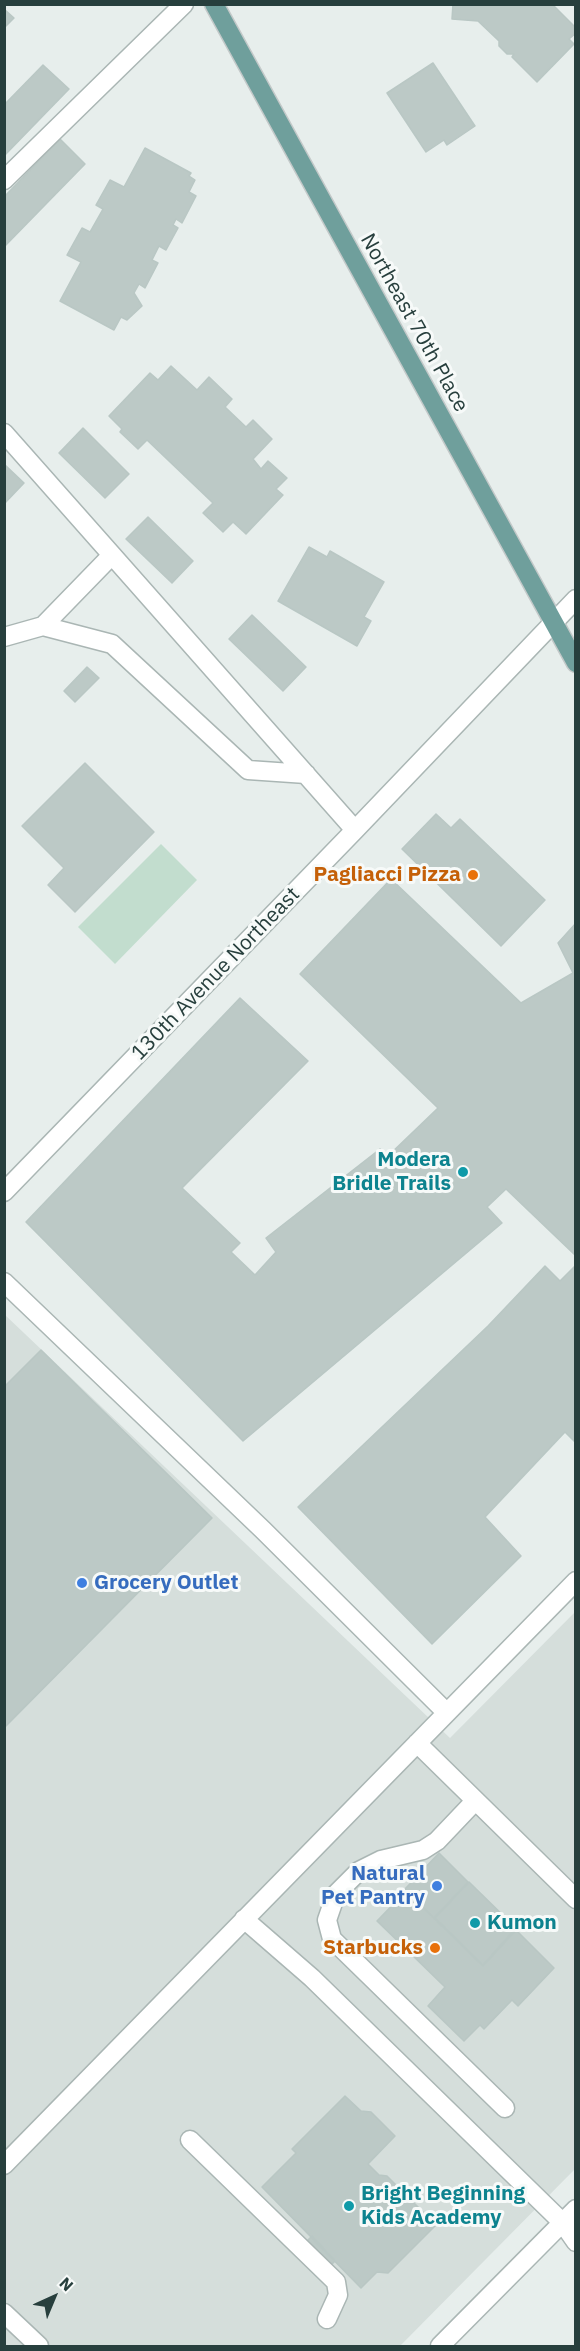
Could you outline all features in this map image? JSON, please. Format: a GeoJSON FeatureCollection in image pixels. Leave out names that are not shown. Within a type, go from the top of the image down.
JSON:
{"type":"FeatureCollection","features":[{"type":"Feature","properties":{"kind":"main road","name":"Northeast 70th Place"},"geometry":{"type":"LineString","coordinates":[[214,4],[576,663]]}},
{"type":"Feature","properties":{"kind":"street"},"geometry":{"type":"LineString","coordinates":[[4,180],[184,4]]}},
{"type":"Feature","properties":{"kind":"street"},"geometry":{"type":"LineString","coordinates":[[4,433],[356,830]]}},
{"type":"Feature","properties":{"kind":"street"},"geometry":{"type":"LineString","coordinates":[[44,626],[112,555]]}},
{"type":"Feature","properties":{"kind":"street","name":"130th Avenue Northeast"},"geometry":{"type":"LineString","coordinates":[[4,1192],[356,830],[576,599]]}},
{"type":"Feature","properties":{"kind":"street"},"geometry":{"type":"LineString","coordinates":[[4,637],[44,626],[112,644],[248,770],[306,774]]}},
{"type":"Feature","properties":{"kind":"street"},"geometry":{"type":"LineString","coordinates":[[6,1288],[263,1530],[447,1712]]}},
{"type":"Feature","properties":{"kind":"street"},"geometry":{"type":"LineString","coordinates":[[4,2165],[576,1581]]}},
{"type":"Feature","properties":{"kind":"street"},"geometry":{"type":"LineString","coordinates":[[417,1743],[576,1899]]}},
{"type":"Feature","properties":{"kind":"street"},"geometry":{"type":"LineString","coordinates":[[475,1801],[437,1841],[423,1850],[381,1860],[359,1871],[336,1894],[327,1920],[332,1939],[505,2108]]}},
{"type":"Feature","properties":{"kind":"street"},"geometry":{"type":"LineString","coordinates":[[244,1919],[312,1977],[569,2216],[576,2242]]}},
{"type":"Feature","properties":{"kind":"street"},"geometry":{"type":"LineString","coordinates":[[190,2140],[336,2282],[338,2295],[327,2319]]}},
{"type":"Feature","properties":{"kind":"street"},"geometry":{"type":"LineString","coordinates":[[440,2346],[569,2216]]}},
{"type":"Feature","properties":{"kind":"street"},"geometry":{"type":"LineString","coordinates":[[4,2313],[39,2346]]}},
{"type":"Feature","properties":{"kind":"shaded area"},"geometry":{"type":"Polygon","coordinates":[[[4,1314],[450,1738],[575,1612],[575,2169],[400,2346],[5,2346],[4,1314]]]}},
{"type":"Feature","properties":{"kind":"green space"},"geometry":{"type":"Polygon","coordinates":[[[161,844],[197,880],[115,964],[78,927],[161,844]]]}},
{"type":"Feature","properties":{"kind":"building"},"geometry":{"type":"Polygon","coordinates":[[[453,4],[552,4],[576,28],[576,33],[569,39],[574,44],[537,82],[512,57],[514,54],[507,54],[499,46],[499,41],[478,21],[452,19],[453,4]]]}},
{"type":"Feature","properties":{"kind":"building"},"geometry":{"type":"Polygon","coordinates":[[[4,9],[14,18],[4,28],[4,9]]]}},
{"type":"Feature","properties":{"kind":"building"},"geometry":{"type":"Polygon","coordinates":[[[433,63],[475,126],[447,145],[444,140],[426,152],[387,93],[433,63]]]}},
{"type":"Feature","properties":{"kind":"building"},"geometry":{"type":"Polygon","coordinates":[[[43,65],[69,89],[4,156],[4,105],[43,65]]]}},
{"type":"Feature","properties":{"kind":"building"},"geometry":{"type":"Polygon","coordinates":[[[60,139],[85,164],[4,247],[4,197],[60,139]]]}},
{"type":"Feature","properties":{"kind":"building"},"geometry":{"type":"Polygon","coordinates":[[[145,148],[191,173],[189,176],[195,180],[189,192],[196,196],[182,223],[176,219],[173,225],[178,228],[166,250],[159,246],[152,260],[158,263],[145,288],[139,284],[134,293],[142,306],[127,320],[121,317],[114,330],[60,301],[81,262],[67,255],[82,228],[90,232],[103,209],[96,205],[110,180],[124,187],[145,148]]]}},
{"type":"Feature","properties":{"kind":"building"},"geometry":{"type":"Polygon","coordinates":[[[171,366],[197,390],[209,377],[232,399],[225,407],[246,427],[253,420],[272,439],[253,459],[261,469],[268,461],[287,478],[276,489],[283,495],[246,534],[233,522],[223,532],[203,513],[213,503],[147,440],[138,449],[120,432],[122,429],[109,416],[150,373],[158,380],[171,366]]]}},
{"type":"Feature","properties":{"kind":"building"},"geometry":{"type":"Polygon","coordinates":[[[83,428],[129,474],[105,498],[59,453],[83,428]]]}},
{"type":"Feature","properties":{"kind":"building"},"geometry":{"type":"Polygon","coordinates":[[[4,464],[24,483],[4,504],[4,464]]]}},
{"type":"Feature","properties":{"kind":"building"},"geometry":{"type":"Polygon","coordinates":[[[148,517],[193,561],[172,583],[126,539],[148,517]]]}},
{"type":"Feature","properties":{"kind":"building"},"geometry":{"type":"Polygon","coordinates":[[[309,547],[327,557],[330,551],[384,582],[364,617],[371,621],[357,646],[278,601],[309,547]]]}},
{"type":"Feature","properties":{"kind":"building"},"geometry":{"type":"Polygon","coordinates":[[[252,615],[306,667],[283,691],[229,639],[252,615]]]}},
{"type":"Feature","properties":{"kind":"building"},"geometry":{"type":"Polygon","coordinates":[[[87,667],[99,678],[75,702],[64,691],[87,667]]]}},
{"type":"Feature","properties":{"kind":"building"},"geometry":{"type":"Polygon","coordinates":[[[85,763],[154,832],[75,912],[48,885],[64,868],[22,826],[85,763]]]}},
{"type":"Feature","properties":{"kind":"building","name":"Pagliacci Pizza"},"geometry":{"type":"Polygon","coordinates":[[[436,814],[451,828],[460,819],[545,900],[501,946],[402,849],[436,814]]]}},
{"type":"Feature","properties":{"kind":"building","name":"Modera Bridle Trails"},"geometry":{"type":"Polygon","coordinates":[[[391,879],[521,1003],[573,973],[558,943],[576,923],[576,1256],[506,1189],[487,1207],[502,1223],[243,1441],[26,1222],[240,998],[308,1061],[182,1188],[240,1243],[231,1252],[255,1275],[276,1252],[266,1238],[380,1149],[388,1156],[438,1108],[300,974],[391,879]]]}},
{"type":"Feature","properties":{"kind":"building"},"geometry":{"type":"Polygon","coordinates":[[[576,1265],[576,1443],[565,1432],[485,1517],[521,1556],[432,1644],[298,1507],[488,1326],[545,1266],[560,1281],[576,1265]]]}},
{"type":"Feature","properties":{"kind":"building"},"geometry":{"type":"Polygon","coordinates":[[[41,1350],[212,1518],[4,1728],[4,1387],[41,1350]]]}},
{"type":"Feature","properties":{"kind":"building","name":"Natural Pet Pantry"},"geometry":{"type":"Polygon","coordinates":[[[439,1853],[468,1882],[434,1918],[405,1889],[439,1853]]]}},
{"type":"Feature","properties":{"kind":"building","name":"Kumon"},"geometry":{"type":"Polygon","coordinates":[[[469,1882],[516,1928],[483,1965],[435,1918],[469,1882]]]}},
{"type":"Feature","properties":{"kind":"building","name":"Starbucks"},"geometry":{"type":"Polygon","coordinates":[[[406,1891],[483,1966],[516,1930],[554,1968],[518,2006],[512,2000],[484,2029],[480,2025],[464,2041],[428,2006],[445,1987],[377,1921],[406,1891]]]}},
{"type":"Feature","properties":{"kind":"building","name":"Bright Beginning Kids Academy"},"geometry":{"type":"Polygon","coordinates":[[[345,2096],[361,2111],[371,2112],[395,2136],[368,2164],[379,2175],[387,2176],[436,2225],[388,2273],[377,2272],[361,2288],[262,2187],[296,2153],[292,2149],[345,2096]]]}},
{"type":"Feature","properties":{"kind":"building"},"geometry":{"type":"Polygon","coordinates":[[[312,2236],[335,2261],[320,2276],[296,2252],[312,2236]]]}},
{"type":"Feature","properties":{"kind":"place","name":"Pagliacci Pizza"},"geometry":{"type":"Point","coordinates":[473,875]}},
{"type":"Feature","properties":{"kind":"place","name":"Modera Bridle Trails"},"geometry":{"type":"Point","coordinates":[463,1172]}},
{"type":"Feature","properties":{"kind":"place","name":"Grocery Outlet"},"geometry":{"type":"Point","coordinates":[82,1583]}},
{"type":"Feature","properties":{"kind":"place","name":"Natural Pet Pantry"},"geometry":{"type":"Point","coordinates":[437,1886]}},
{"type":"Feature","properties":{"kind":"place","name":"Kumon"},"geometry":{"type":"Point","coordinates":[475,1923]}},
{"type":"Feature","properties":{"kind":"place","name":"Starbucks"},"geometry":{"type":"Point","coordinates":[435,1948]}},
{"type":"Feature","properties":{"kind":"place","name":"Bright Beginning Kids Academy"},"geometry":{"type":"Point","coordinates":[349,2206]}}]}
